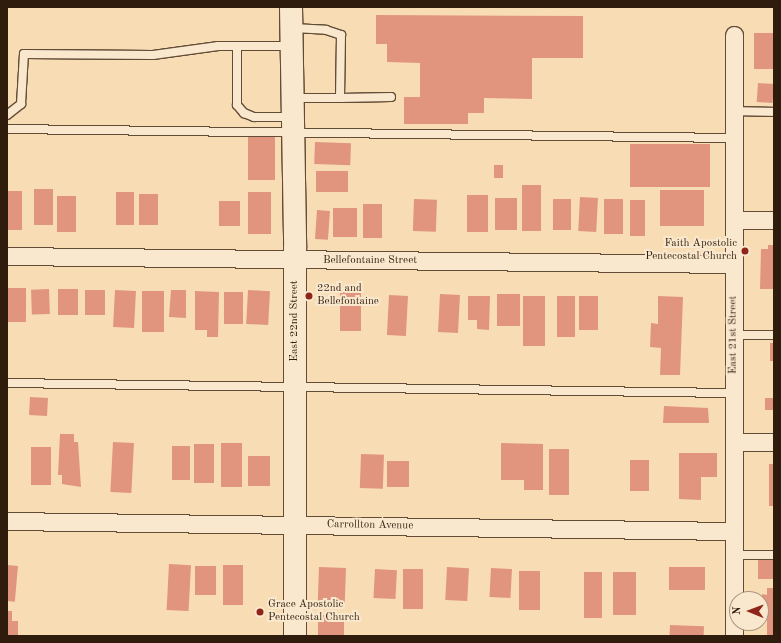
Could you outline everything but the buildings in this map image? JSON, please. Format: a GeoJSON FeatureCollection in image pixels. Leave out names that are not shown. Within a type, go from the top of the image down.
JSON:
{"type":"FeatureCollection","features":[{"type":"Feature","properties":{"kind":"main road","name":"East 22nd Street"},"geometry":{"type":"LineString","coordinates":[[290,7],[295,261],[295,636]]}},
{"type":"Feature","properties":{"kind":"street","name":"East 21st Street"},"geometry":{"type":"LineString","coordinates":[[734,35],[734,636]]}},
{"type":"Feature","properties":{"kind":"street"},"geometry":{"type":"LineString","coordinates":[[734,220],[774,220]]}},
{"type":"Feature","properties":{"kind":"street","name":"Bellefontaine Street"},"geometry":{"type":"LineString","coordinates":[[7,256],[295,261],[734,264]]}},
{"type":"Feature","properties":{"kind":"street"},"geometry":{"type":"LineString","coordinates":[[734,442],[774,442]]}},
{"type":"Feature","properties":{"kind":"street","name":"Carrollton Avenue"},"geometry":{"type":"LineString","coordinates":[[7,521],[734,531]]}},
{"type":"Feature","properties":{"kind":"lane"},"geometry":{"type":"LineString","coordinates":[[7,115],[21,104],[24,54],[153,55],[237,46],[320,30],[341,35],[340,98]]}},
{"type":"Feature","properties":{"kind":"lane"},"geometry":{"type":"LineString","coordinates":[[237,46],[237,105],[244,113],[254,117],[293,116],[733,138]]}},
{"type":"Feature","properties":{"kind":"lane"},"geometry":{"type":"LineString","coordinates":[[7,129],[293,116],[340,98],[390,97]]}},
{"type":"Feature","properties":{"kind":"lane"},"geometry":{"type":"LineString","coordinates":[[734,111],[774,112]]}},
{"type":"Feature","properties":{"kind":"lane"},"geometry":{"type":"LineString","coordinates":[[734,335],[774,335]]}},
{"type":"Feature","properties":{"kind":"lane"},"geometry":{"type":"LineString","coordinates":[[7,384],[734,393]]}},
{"type":"Feature","properties":{"kind":"lane"},"geometry":{"type":"LineString","coordinates":[[734,555],[774,555]]}},
{"type":"Feature","properties":{"kind":"place","name":"Faith Apostolic Pentecostal Church"},"geometry":{"type":"Point","coordinates":[745,251]}},
{"type":"Feature","properties":{"kind":"place","name":"22nd and Bellefontaine"},"geometry":{"type":"Point","coordinates":[309,296]}},
{"type":"Feature","properties":{"kind":"place","name":"Grace Apostolic Pentecostal Church"},"geometry":{"type":"Point","coordinates":[260,612]}}]}
